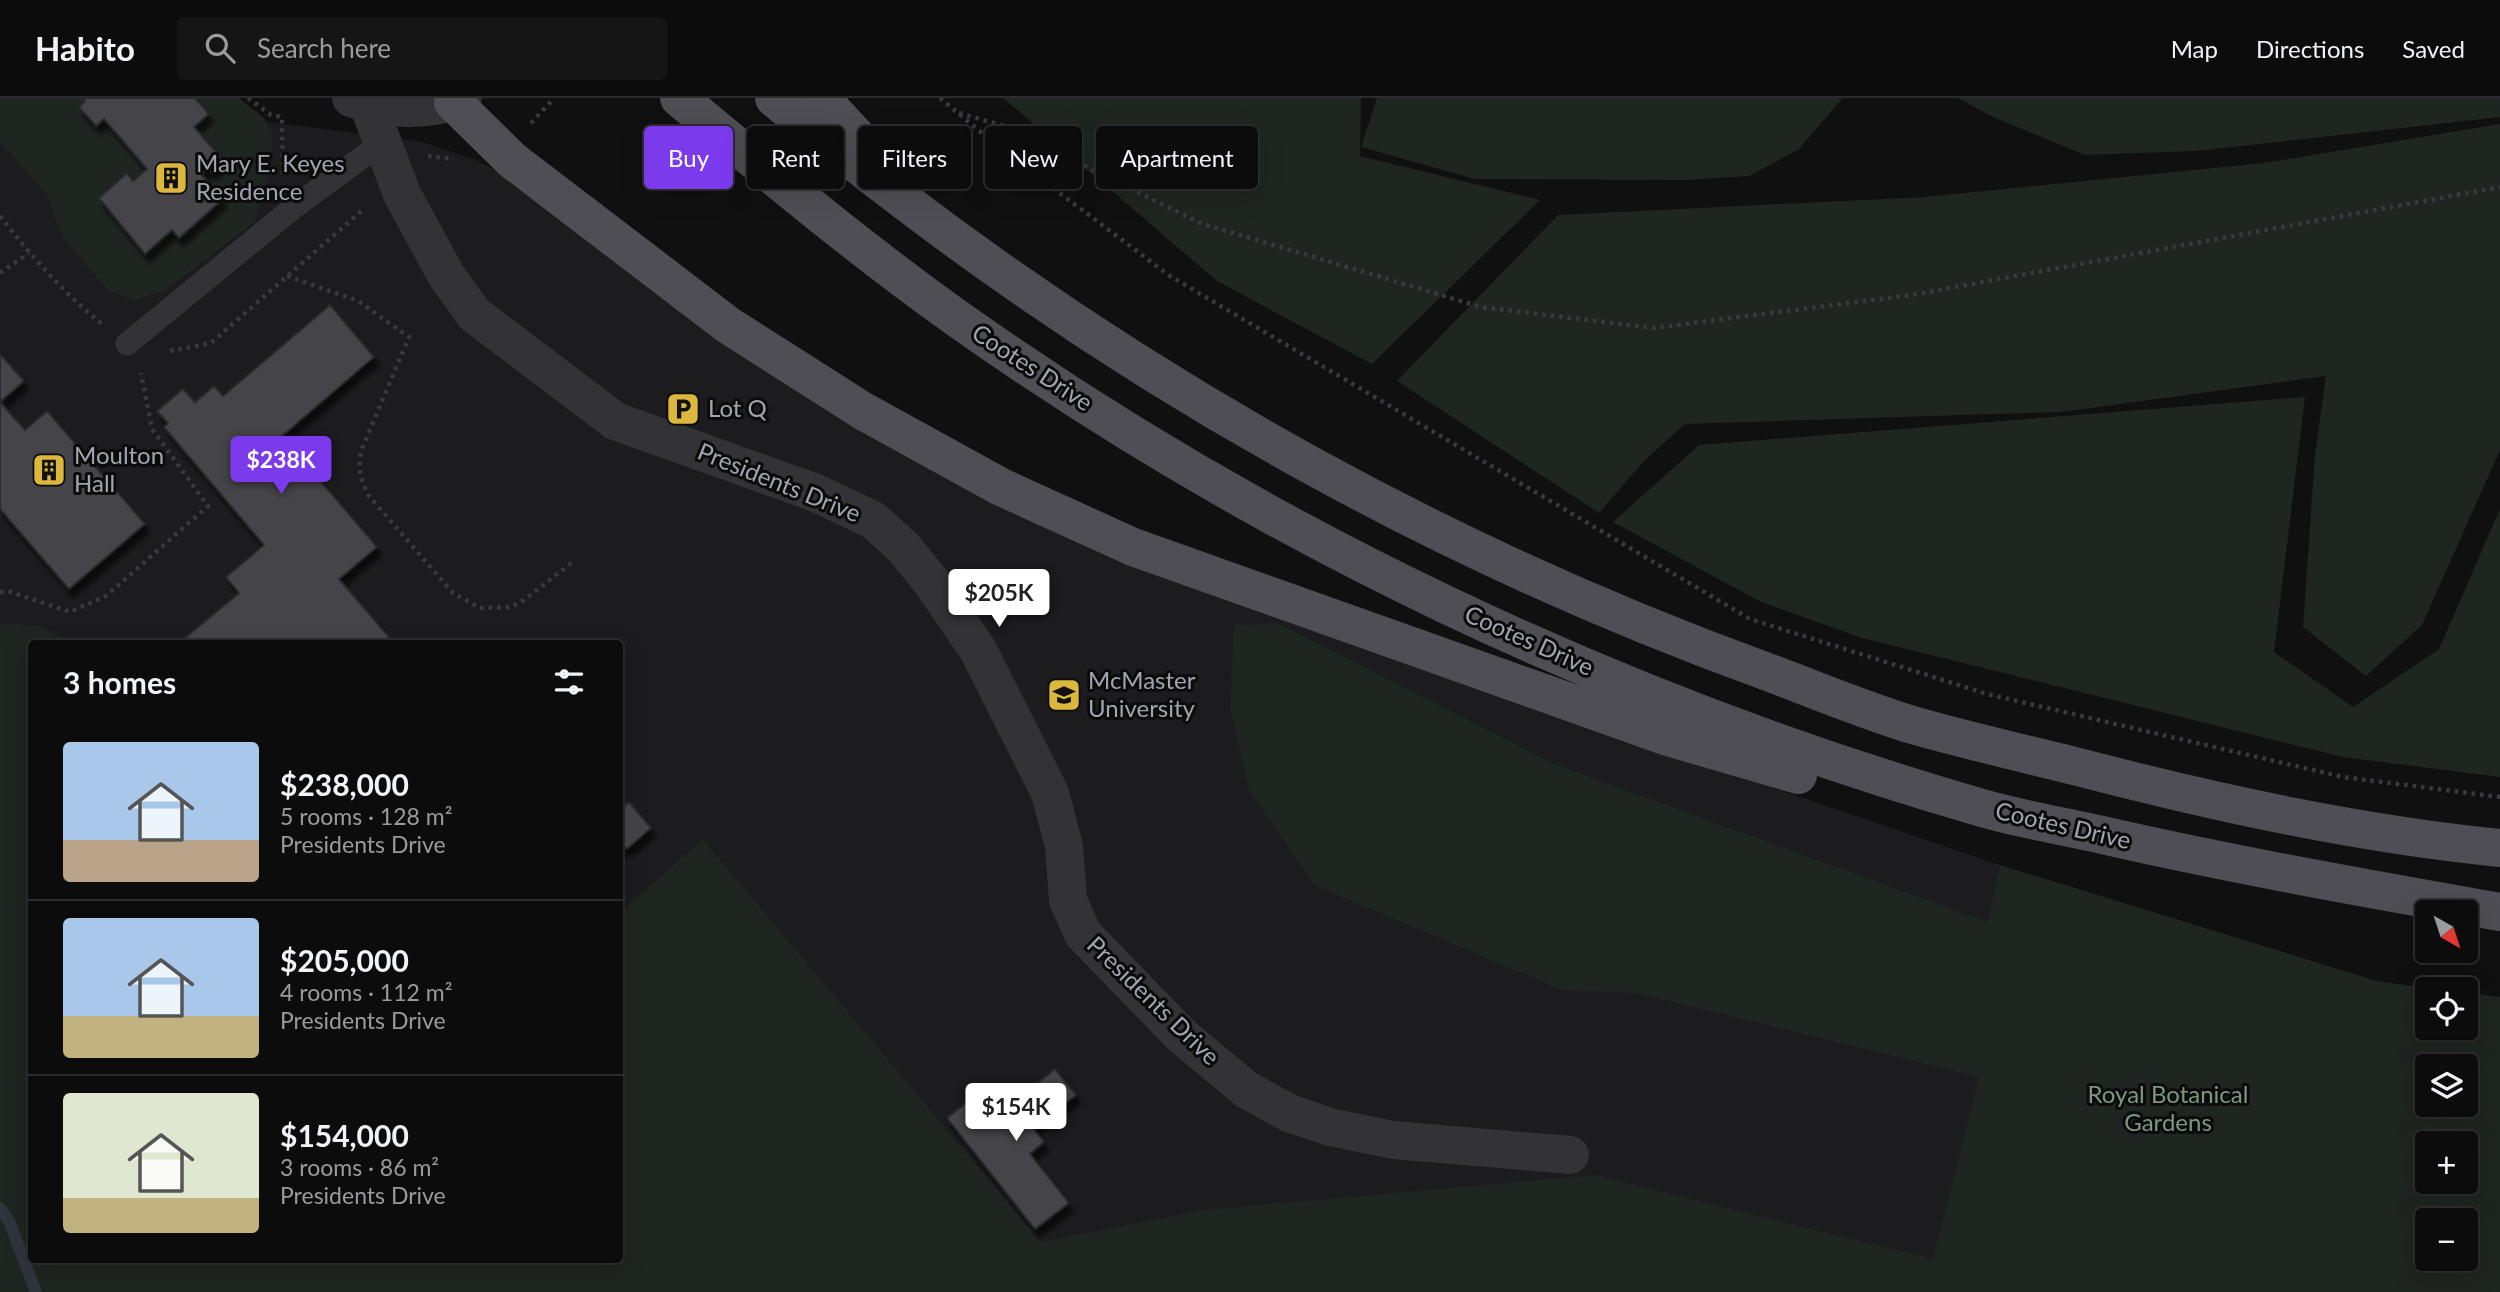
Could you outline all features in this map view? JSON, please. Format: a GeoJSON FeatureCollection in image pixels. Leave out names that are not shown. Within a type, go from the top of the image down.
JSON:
{"type":"FeatureCollection","features":[{"type":"Feature","properties":{"kind":"main road","name":"Cootes Drive"},"geometry":{"type":"LineString","coordinates":[[679,98],[797,197],[957,318],[1084,402],[1326,544],[1470,616],[1637,690],[1781,745],[1986,809],[2258,870],[2500,912]]}},
{"type":"Feature","properties":{"kind":"main road"},"geometry":{"type":"LineString","coordinates":[[774,98],[944,231],[1044,303],[1161,379],[1297,457],[1426,526],[1657,632],[1907,723],[2199,798],[2451,843],[2500,848]]}},
{"type":"Feature","properties":{"kind":"main road"},"geometry":{"type":"LineString","coordinates":[[821,98],[944,231]]}},
{"type":"Feature","properties":{"kind":"main road"},"geometry":{"type":"LineString","coordinates":[[458,100],[520,144],[728,325],[863,411],[1002,487],[1133,547],[1668,737],[1866,795],[1986,809]]}},
{"type":"Feature","properties":{"kind":"street"},"geometry":{"type":"LineString","coordinates":[[359,101],[412,108],[458,100]]}},
{"type":"Feature","properties":{"kind":"street","name":"Presidents Drive"},"geometry":{"type":"LineString","coordinates":[[359,101],[383,142],[397,181],[446,275],[474,314],[615,421],[817,493],[873,520],[904,548],[933,584],[978,650],[1050,793],[1064,846],[1068,900],[1083,934],[1182,1036],[1238,1083],[1289,1113],[1330,1127],[1392,1140],[1570,1155]]}},
{"type":"Feature","properties":{"kind":"lane"},"geometry":{"type":"LineString","coordinates":[[134,350],[293,208],[383,142]]}},
{"type":"Feature","properties":{"kind":"path"},"geometry":{"type":"LineString","coordinates":[[248,98],[271,115],[282,117],[283,178],[293,208]]}},
{"type":"Feature","properties":{"kind":"path"},"geometry":{"type":"LineString","coordinates":[[134,350],[211,343],[424,156],[520,144],[554,98]]}},
{"type":"Feature","properties":{"kind":"path"},"geometry":{"type":"LineString","coordinates":[[940,98],[954,112],[1170,276],[1750,619],[2000,698],[2343,777],[2500,797]]}},
{"type":"Feature","properties":{"kind":"path"},"geometry":{"type":"LineString","coordinates":[[954,112],[1004,127],[1200,223],[1481,307],[1653,328],[1912,295],[2500,187]]}},
{"type":"Feature","properties":{"kind":"path"},"geometry":{"type":"LineString","coordinates":[[0,216],[29,253],[78,305],[134,350],[141,371],[152,429],[208,506],[106,596],[70,612],[11,592],[0,592]]}},
{"type":"Feature","properties":{"kind":"path"},"geometry":{"type":"LineString","coordinates":[[0,273],[29,253]]}},
{"type":"Feature","properties":{"kind":"path"},"geometry":{"type":"LineString","coordinates":[[286,275],[358,301],[408,337],[361,451],[360,474],[369,496],[453,593],[480,608],[495,610],[510,607],[524,600],[574,561]]}},
{"type":"Feature","properties":{"kind":"shaded area","name":"McMaster University"},"geometry":{"type":"Polygon","coordinates":[[[0,98],[235,98],[262,121],[423,142],[474,159],[503,174],[785,381],[1653,747],[2000,865],[1978,961],[1985,1076],[1931,1292],[1633,1292],[1064,1274],[704,840],[623,909],[623,640],[67,640],[40,625],[0,623],[0,98]]]}},
{"type":"Feature","properties":{"kind":"green space"},"geometry":{"type":"Polygon","coordinates":[[[0,98],[83,98],[85,101],[79,107],[95,126],[104,119],[147,169],[133,181],[127,174],[120,225],[145,254],[172,230],[180,238],[223,200],[201,174],[208,168],[212,172],[224,161],[194,127],[209,114],[195,98],[239,98],[264,118],[272,134],[272,155],[266,189],[254,222],[166,290],[134,300],[110,292],[63,238],[46,194],[0,142],[0,98]]]}},
{"type":"Feature","properties":{"kind":"green space"},"geometry":{"type":"Polygon","coordinates":[[[1003,98],[1361,98],[1360,156],[1540,200],[1372,364],[1217,281],[1109,189],[1258,189],[1258,126],[1096,126],[1096,178],[1082,166],[1082,126],[1036,126],[1003,98]]]}},
{"type":"Feature","properties":{"kind":"green space"},"geometry":{"type":"Polygon","coordinates":[[[1377,98],[1843,98],[1798,150],[1749,176],[1686,180],[1475,179],[1361,147],[1377,98]]]}},
{"type":"Feature","properties":{"kind":"green space"},"geometry":{"type":"Polygon","coordinates":[[[1958,98],[2500,98],[2500,117],[2197,151],[2085,155],[1993,117],[1958,98]]]}},
{"type":"Feature","properties":{"kind":"green space"},"geometry":{"type":"Polygon","coordinates":[[[2500,124],[2500,450],[2422,625],[2366,676],[2303,627],[2315,455],[2326,376],[2061,412],[1685,424],[1644,461],[1599,513],[1397,381],[1558,215],[1925,197],[2263,163],[2500,124]]]}},
{"type":"Feature","properties":{"kind":"green space"},"geometry":{"type":"Polygon","coordinates":[[[2305,397],[2274,652],[2353,707],[2439,649],[2500,509],[2500,777],[2343,757],[1862,638],[1761,602],[1613,522],[1699,445],[2305,397]]]}},
{"type":"Feature","properties":{"kind":"green space","name":"Royal Botanical Gardens"},"geometry":{"type":"Polygon","coordinates":[[[0,623],[40,625],[67,640],[28,640],[28,1263],[623,1263],[623,909],[703,839],[1041,1242],[1202,1210],[1595,1175],[1933,1259],[1979,1077],[1641,994],[1562,990],[1314,885],[1249,789],[1230,709],[1234,625],[1278,623],[1554,764],[1987,922],[2000,865],[2377,981],[2415,986],[2415,1040],[2478,1040],[2478,994],[2500,997],[2500,1292],[0,1292],[0,623]]]}},
{"type":"Feature","properties":{"kind":"building","name":"Mary E. Keyes Residence"},"geometry":{"type":"Polygon","coordinates":[[[83,98],[195,98],[209,114],[194,127],[224,161],[211,172],[208,168],[201,174],[223,199],[179,238],[172,230],[145,254],[99,198],[127,173],[133,181],[147,169],[104,119],[96,126],[79,107],[85,101],[83,98]]]}},
{"type":"Feature","properties":{"kind":"building"},"geometry":{"type":"Polygon","coordinates":[[[330,305],[374,357],[282,436],[377,547],[339,579],[392,640],[183,640],[239,593],[226,577],[264,545],[164,427],[168,423],[157,411],[183,389],[195,402],[214,386],[223,396],[330,305]]]}},
{"type":"Feature","properties":{"kind":"building"},"geometry":{"type":"Polygon","coordinates":[[[0,354],[24,381],[0,402],[0,354]]]}},
{"type":"Feature","properties":{"kind":"building","name":"Moulton Hall"},"geometry":{"type":"Polygon","coordinates":[[[0,402],[25,430],[47,411],[145,524],[69,589],[0,509],[0,402]]]}},
{"type":"Feature","properties":{"kind":"building"},"geometry":{"type":"Polygon","coordinates":[[[629,802],[651,828],[627,849],[623,845],[623,807],[629,802]]]}},
{"type":"Feature","properties":{"kind":"building"},"geometry":{"type":"Polygon","coordinates":[[[1055,1069],[1076,1095],[1033,1128],[1044,1142],[1030,1154],[1069,1203],[1035,1229],[947,1118],[980,1092],[987,1101],[1002,1089],[1013,1103],[1055,1069]]]}},
{"type":"Feature","properties":{"kind":"waterway"},"geometry":{"type":"LineString","coordinates":[[0,1208],[9,1221],[36,1292]]}},
{"type":"Feature","properties":{"kind":"place","name":"Mary E. Keyes Residence"},"geometry":{"type":"Point","coordinates":[171,178]}},
{"type":"Feature","properties":{"kind":"place","name":"Lot Q"},"geometry":{"type":"Point","coordinates":[683,409]}},
{"type":"Feature","properties":{"kind":"place","name":"Moulton Hall"},"geometry":{"type":"Point","coordinates":[49,470]}},
{"type":"Feature","properties":{"kind":"place","name":"McMaster University"},"geometry":{"type":"Point","coordinates":[1064,695]}}]}
